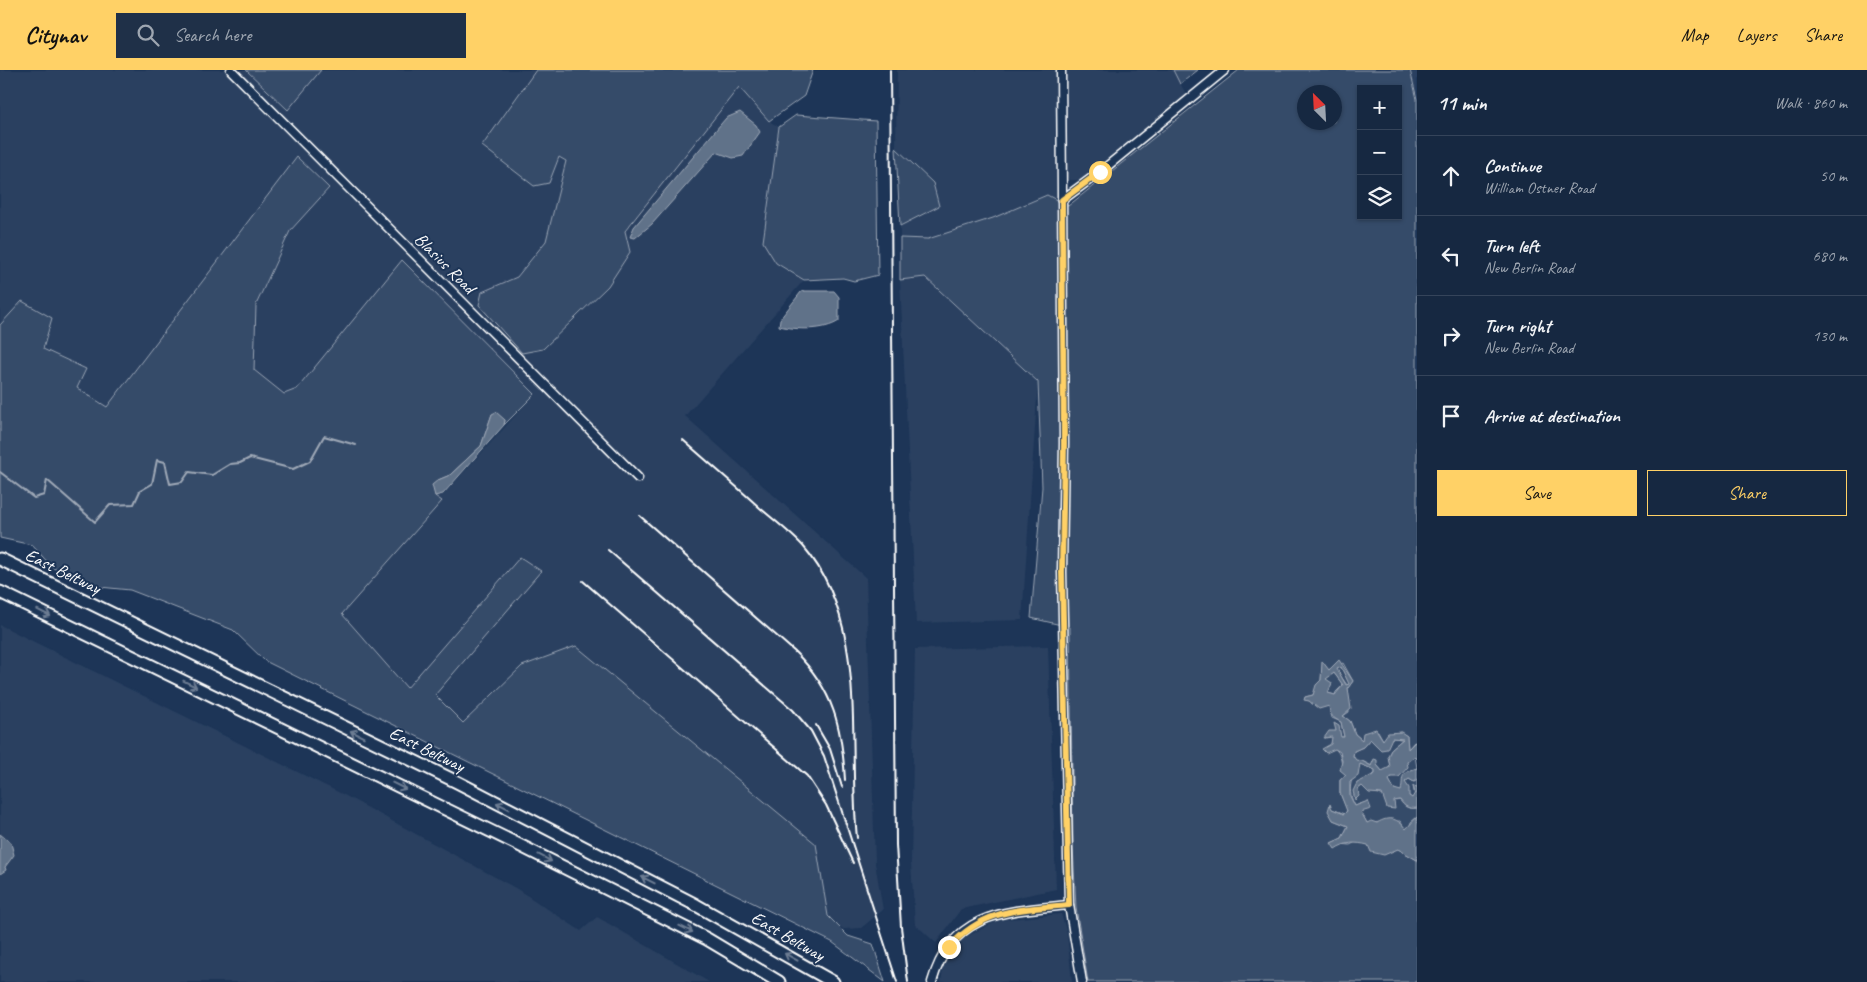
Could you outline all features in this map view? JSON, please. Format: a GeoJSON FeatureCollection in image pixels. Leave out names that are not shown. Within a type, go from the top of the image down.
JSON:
{"type":"FeatureCollection","features":[{"type":"Feature","properties":{"kind":"highway","name":"East Beltway"},"geometry":{"type":"LineString","coordinates":[[0,559],[474,791],[696,905],[833,982]]}},
{"type":"Feature","properties":{"kind":"highway"},"geometry":{"type":"LineString","coordinates":[[0,592],[515,842],[707,939],[779,982]]}},
{"type":"Feature","properties":{"kind":"street","name":"Blasius Road"},"geometry":{"type":"LineString","coordinates":[[231,70],[638,478]]}},
{"type":"Feature","properties":{"kind":"street"},"geometry":{"type":"LineString","coordinates":[[1061,70],[1064,443],[1062,572],[1069,905],[1082,982]]}},
{"type":"Feature","properties":{"kind":"street"},"geometry":{"type":"LineString","coordinates":[[1062,200],[1100,172],[1225,70]]}},
{"type":"Feature","properties":{"kind":"street"},"geometry":{"type":"LineString","coordinates":[[932,982],[939,961],[949,947],[962,933],[975,924],[1001,912],[1069,905]]}},
{"type":"Feature","properties":{"kind":"shaded area"},"geometry":{"type":"Polygon","coordinates":[[[0,70],[246,70],[288,110],[321,70],[536,70],[482,146],[549,183],[559,157],[567,161],[546,241],[517,277],[483,292],[630,252],[625,231],[739,87],[769,121],[779,127],[764,232],[776,263],[804,280],[685,416],[866,578],[875,863],[883,910],[861,928],[843,929],[828,916],[816,844],[522,666],[463,723],[434,694],[540,571],[520,557],[407,688],[342,614],[441,501],[435,496],[444,494],[535,394],[402,260],[297,389],[284,394],[254,370],[256,306],[290,231],[329,188],[297,157],[107,407],[77,388],[86,369],[43,349],[22,301],[0,325],[0,70]]]}},
{"type":"Feature","properties":{"kind":"shaded area"},"geometry":{"type":"Polygon","coordinates":[[[246,70],[321,70],[288,110],[246,70]]]}},
{"type":"Feature","properties":{"kind":"shaded area"},"geometry":{"type":"Polygon","coordinates":[[[536,70],[813,70],[804,96],[769,121],[739,87],[625,231],[630,252],[608,286],[543,349],[522,353],[479,305],[482,292],[517,277],[546,241],[566,161],[559,157],[549,183],[534,186],[482,146],[536,70]]]}},
{"type":"Feature","properties":{"kind":"shaded area"},"geometry":{"type":"Polygon","coordinates":[[[897,70],[1056,70],[1057,200],[1047,195],[993,218],[928,239],[900,238],[900,226],[939,206],[933,183],[896,148],[897,70]]]}},
{"type":"Feature","properties":{"kind":"shaded area"},"geometry":{"type":"Polygon","coordinates":[[[1068,70],[1173,70],[1187,96],[1080,180],[1070,180],[1065,175],[1064,77],[1068,70]]]}},
{"type":"Feature","properties":{"kind":"shaded area"},"geometry":{"type":"Polygon","coordinates":[[[1173,70],[1198,70],[1180,84],[1173,70]]]}},
{"type":"Feature","properties":{"kind":"shaded area"},"geometry":{"type":"Polygon","coordinates":[[[1239,70],[1410,70],[1417,99],[1417,743],[1414,742],[1408,749],[1407,736],[1400,732],[1383,740],[1378,731],[1364,737],[1362,740],[1355,734],[1350,721],[1343,716],[1349,712],[1348,688],[1353,681],[1343,663],[1328,670],[1323,662],[1321,680],[1313,695],[1305,697],[1305,700],[1310,701],[1312,704],[1329,706],[1332,718],[1341,722],[1344,737],[1340,737],[1336,732],[1325,738],[1333,736],[1331,744],[1340,755],[1341,770],[1346,775],[1340,780],[1340,793],[1347,810],[1345,814],[1332,809],[1333,820],[1348,826],[1342,838],[1331,843],[1350,845],[1356,842],[1398,849],[1417,860],[1417,982],[1088,982],[1076,908],[1073,845],[1070,627],[1031,618],[1042,487],[1038,382],[925,277],[900,280],[900,238],[928,239],[993,218],[1047,195],[1068,206],[1239,70]]]}},
{"type":"Feature","properties":{"kind":"shaded area"},"geometry":{"type":"Polygon","coordinates":[[[1410,70],[1417,70],[1417,99],[1410,70]]]}},
{"type":"Feature","properties":{"kind":"shaded area"},"geometry":{"type":"Polygon","coordinates":[[[740,112],[756,125],[760,132],[743,156],[733,158],[716,152],[652,224],[635,238],[630,237],[634,227],[726,118],[740,112]]]}},
{"type":"Feature","properties":{"kind":"shaded area"},"geometry":{"type":"Polygon","coordinates":[[[796,115],[876,121],[878,275],[854,281],[843,278],[804,280],[776,263],[763,242],[779,127],[796,115]]]}},
{"type":"Feature","properties":{"kind":"shaded area"},"geometry":{"type":"Polygon","coordinates":[[[896,148],[933,183],[939,206],[900,226],[896,148]]]}},
{"type":"Feature","properties":{"kind":"shaded area"},"geometry":{"type":"Polygon","coordinates":[[[297,157],[329,188],[290,231],[256,305],[254,370],[284,394],[297,389],[402,260],[535,394],[504,425],[505,420],[492,414],[481,446],[450,475],[438,480],[435,496],[442,501],[342,614],[407,688],[520,557],[541,571],[435,695],[463,723],[522,666],[576,646],[816,844],[828,916],[848,936],[873,944],[885,982],[832,942],[265,661],[233,630],[130,590],[100,587],[53,568],[32,545],[0,538],[0,325],[22,301],[52,318],[43,349],[86,369],[77,388],[107,407],[297,157]]]}},
{"type":"Feature","properties":{"kind":"shaded area"},"geometry":{"type":"Polygon","coordinates":[[[925,277],[1038,382],[1022,620],[916,623],[900,280],[925,277]]]}},
{"type":"Feature","properties":{"kind":"shaded area"},"geometry":{"type":"Polygon","coordinates":[[[834,291],[839,297],[839,321],[826,327],[810,329],[779,326],[780,319],[801,292],[834,291]]]}},
{"type":"Feature","properties":{"kind":"shaded area"},"geometry":{"type":"Polygon","coordinates":[[[496,412],[505,420],[504,425],[443,494],[435,496],[432,485],[450,475],[481,446],[492,414],[496,412]]]}},
{"type":"Feature","properties":{"kind":"shaded area"},"geometry":{"type":"Polygon","coordinates":[[[0,625],[346,796],[517,889],[581,931],[597,917],[709,982],[0,982],[0,625]]]}},
{"type":"Feature","properties":{"kind":"shaded area"},"geometry":{"type":"Polygon","coordinates":[[[1048,646],[1056,889],[961,909],[936,943],[915,924],[911,863],[915,649],[1048,646]]]}},
{"type":"Feature","properties":{"kind":"shaded area"},"geometry":{"type":"Polygon","coordinates":[[[1339,660],[1353,681],[1348,688],[1351,709],[1343,716],[1350,721],[1355,734],[1362,740],[1363,733],[1376,729],[1383,740],[1388,733],[1401,732],[1407,736],[1408,749],[1415,742],[1417,743],[1417,759],[1415,756],[1407,762],[1408,767],[1399,777],[1391,777],[1389,780],[1394,789],[1401,791],[1404,774],[1417,768],[1417,780],[1414,782],[1409,779],[1405,782],[1409,788],[1409,796],[1412,798],[1415,793],[1413,786],[1417,787],[1417,808],[1407,807],[1400,800],[1394,801],[1395,809],[1387,808],[1382,794],[1369,793],[1362,786],[1358,789],[1359,796],[1355,800],[1353,791],[1357,783],[1375,774],[1375,770],[1360,764],[1358,776],[1350,782],[1350,796],[1355,806],[1368,801],[1371,809],[1361,812],[1367,823],[1371,821],[1377,823],[1386,819],[1393,819],[1406,829],[1417,817],[1417,860],[1398,849],[1384,855],[1371,852],[1368,845],[1351,843],[1335,849],[1331,843],[1342,838],[1348,826],[1333,820],[1328,811],[1330,804],[1332,809],[1344,814],[1347,811],[1340,793],[1340,780],[1346,775],[1340,770],[1342,761],[1340,752],[1335,749],[1326,753],[1322,749],[1331,744],[1332,737],[1324,738],[1329,731],[1336,731],[1334,723],[1339,726],[1341,737],[1344,737],[1341,722],[1332,716],[1329,706],[1319,709],[1309,701],[1304,700],[1305,697],[1313,695],[1316,685],[1321,680],[1322,661],[1329,670],[1339,660]],[[1341,667],[1337,669],[1346,685],[1349,684],[1341,667]],[[1334,673],[1326,679],[1332,683],[1328,693],[1335,695],[1343,685],[1334,673]],[[1392,738],[1387,749],[1381,750],[1370,739],[1363,747],[1354,751],[1353,756],[1356,760],[1371,766],[1374,759],[1377,760],[1377,765],[1382,771],[1390,767],[1388,756],[1392,748],[1403,739],[1392,738]]]}},
{"type":"Feature","properties":{"kind":"shaded area"},"geometry":{"type":"Polygon","coordinates":[[[1341,667],[1350,684],[1347,685],[1336,669],[1341,667]]]}},
{"type":"Feature","properties":{"kind":"shaded area"},"geometry":{"type":"Polygon","coordinates":[[[1334,673],[1343,685],[1335,695],[1328,693],[1326,678],[1334,673]]]}},
{"type":"Feature","properties":{"kind":"shaded area"},"geometry":{"type":"Polygon","coordinates":[[[1392,738],[1403,739],[1392,748],[1388,756],[1390,767],[1383,772],[1377,765],[1372,766],[1362,761],[1356,761],[1353,756],[1354,751],[1363,747],[1370,739],[1381,750],[1392,738]]]}},
{"type":"Feature","properties":{"kind":"shaded area"},"geometry":{"type":"Polygon","coordinates":[[[1415,756],[1417,768],[1410,771],[1401,792],[1394,789],[1389,780],[1411,757],[1415,756]]]}},
{"type":"Feature","properties":{"kind":"shaded area"},"geometry":{"type":"Polygon","coordinates":[[[1360,764],[1375,770],[1375,774],[1369,777],[1358,789],[1362,786],[1394,801],[1400,800],[1407,807],[1417,808],[1417,817],[1411,822],[1409,828],[1406,830],[1400,821],[1367,823],[1361,812],[1366,802],[1355,806],[1350,790],[1352,779],[1360,764]]]}},
{"type":"Feature","properties":{"kind":"shaded area"},"geometry":{"type":"Polygon","coordinates":[[[1409,779],[1414,782],[1417,780],[1417,787],[1413,786],[1415,797],[1412,798],[1409,796],[1405,782],[1409,779]]]}},
{"type":"Feature","properties":{"kind":"shaded area"},"geometry":{"type":"Polygon","coordinates":[[[0,834],[11,843],[14,855],[5,867],[6,870],[0,874],[0,834]]]}},
{"type":"Feature","properties":{"kind":"shaded area"},"geometry":{"type":"Polygon","coordinates":[[[1061,914],[1067,933],[1072,982],[941,982],[944,963],[962,939],[999,920],[1061,914]]]}},
{"type":"Feature","properties":{"kind":"waterway"},"geometry":{"type":"LineString","coordinates":[[0,472],[34,498],[44,495],[47,480],[95,522],[110,505],[134,504],[140,491],[152,484],[157,460],[165,462],[170,484],[182,482],[189,472],[212,475],[230,464],[240,463],[250,458],[293,469],[310,461],[324,436],[356,445]]}},
{"type":"Feature","properties":{"kind":"railway"},"geometry":{"type":"LineString","coordinates":[[890,70],[896,845],[901,927],[908,982]]}},
{"type":"Feature","properties":{"kind":"railway"},"geometry":{"type":"LineString","coordinates":[[683,440],[798,541],[824,577],[838,611],[847,647],[851,685],[857,838]]}},
{"type":"Feature","properties":{"kind":"railway"},"geometry":{"type":"LineString","coordinates":[[640,516],[795,652],[808,666],[819,681],[834,711],[844,761],[845,780]]}},
{"type":"Feature","properties":{"kind":"railway"},"geometry":{"type":"LineString","coordinates":[[608,550],[793,710],[811,731],[824,756],[897,982]]}},
{"type":"Feature","properties":{"kind":"railway"},"geometry":{"type":"LineString","coordinates":[[583,581],[807,776],[826,805],[853,863]]}},
{"type":"Feature","properties":{"kind":"railway"},"geometry":{"type":"LineString","coordinates":[[816,725],[830,749],[842,787]]}},
{"type":"Feature","properties":{"kind":"route"},"geometry":{"type":"LineString","coordinates":[[949,947],[962,933],[975,924],[1001,912],[1069,905],[1062,572],[1064,443],[1062,200],[1100,172]]}}]}
